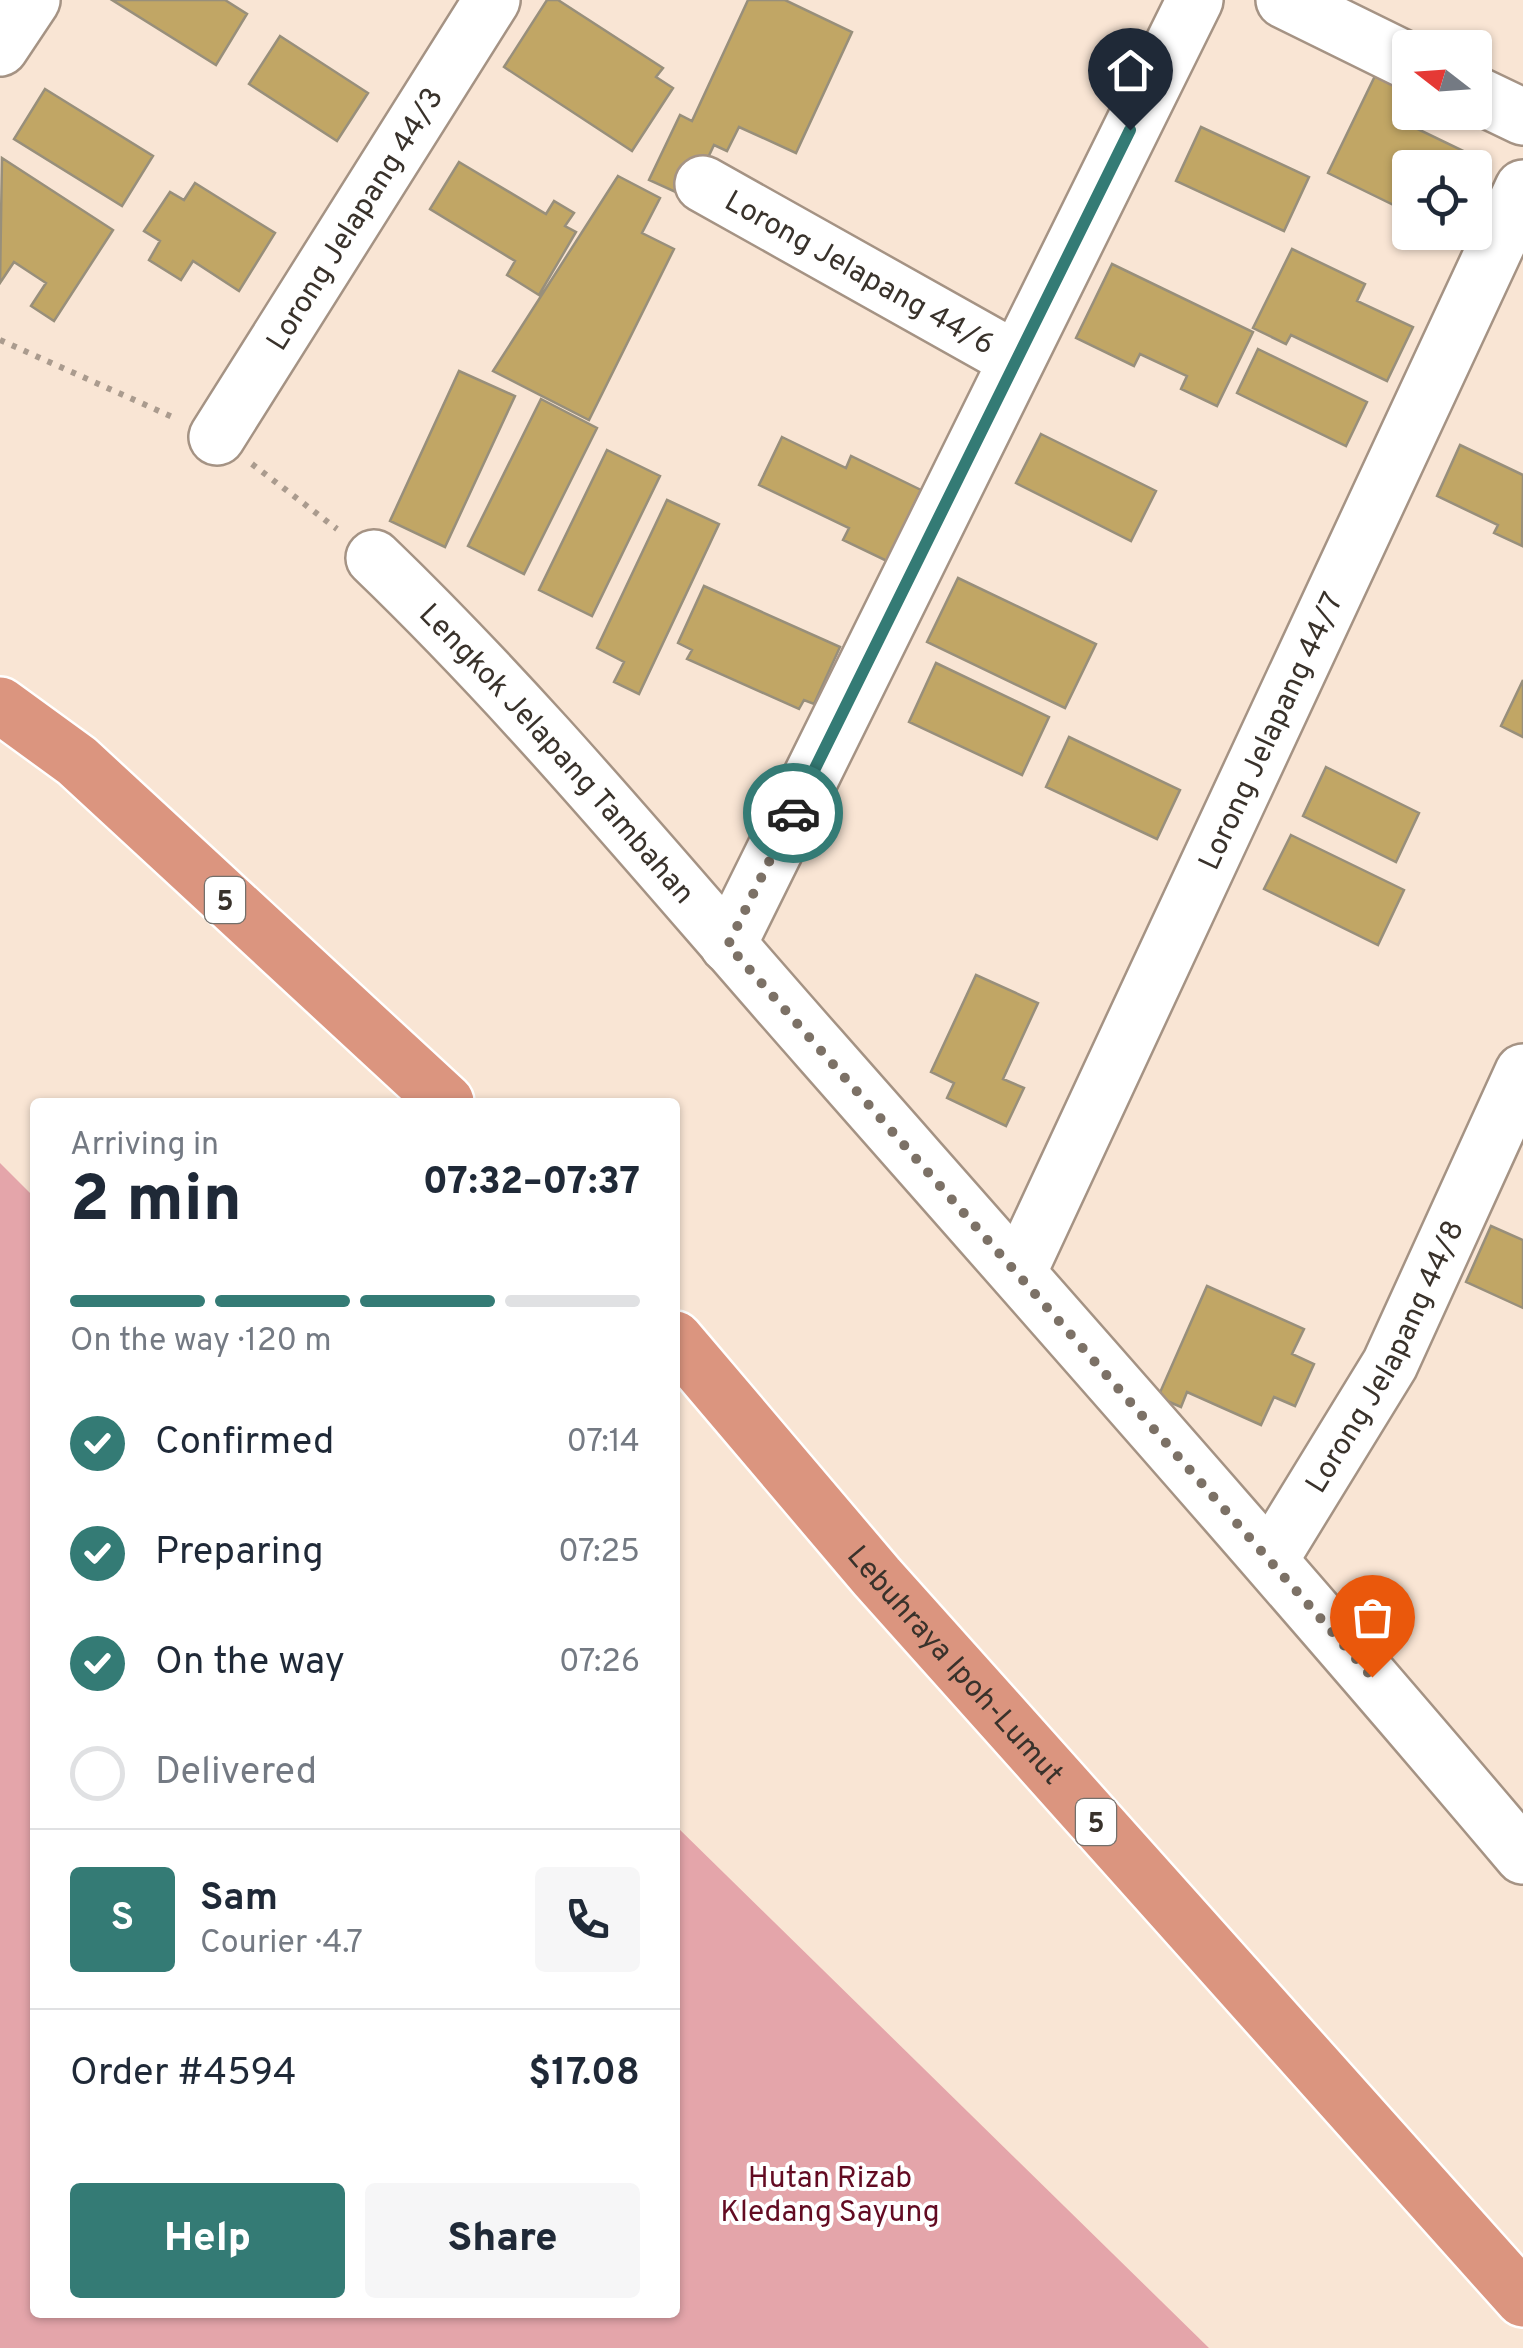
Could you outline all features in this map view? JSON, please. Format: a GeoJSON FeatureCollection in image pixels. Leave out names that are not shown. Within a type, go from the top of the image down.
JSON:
{"type":"FeatureCollection","features":[{"type":"Feature","properties":{"kind":"highway","name":"5"},"geometry":{"type":"LineString","coordinates":[[0,705],[77,761],[442,1098]]}},
{"type":"Feature","properties":{"kind":"highway","name":"Lebuhraya Ipoh-Lumut"},"geometry":{"type":"LineString","coordinates":[[680,1345],[877,1577],[1523,2299]]}},
{"type":"Feature","properties":{"kind":"street"},"geometry":{"type":"LineString","coordinates":[[0,48],[32,0]]}},
{"type":"Feature","properties":{"kind":"street","name":"Lorong Jelapang 44/3"},"geometry":{"type":"LineString","coordinates":[[216,437],[492,0]]}},
{"type":"Feature","properties":{"kind":"street"},"geometry":{"type":"LineString","coordinates":[[728,945],[1195,0]]}},
{"type":"Feature","properties":{"kind":"street"},"geometry":{"type":"LineString","coordinates":[[1284,0],[1392,53]]}},
{"type":"Feature","properties":{"kind":"street"},"geometry":{"type":"LineString","coordinates":[[1492,102],[1523,117]]}},
{"type":"Feature","properties":{"kind":"street","name":"Lorong Jelapang 44/6"},"geometry":{"type":"LineString","coordinates":[[704,184],[1015,358]]}},
{"type":"Feature","properties":{"kind":"street","name":"Lorong Jelapang 44/7"},"geometry":{"type":"LineString","coordinates":[[1018,1273],[1523,188]]}},
{"type":"Feature","properties":{"kind":"street","name":"Lengkok Jelapang Tambahan"},"geometry":{"type":"LineString","coordinates":[[374,558],[446,627],[728,945],[1270,1558],[1523,1856]]}},
{"type":"Feature","properties":{"kind":"street","name":"Lorong Jelapang 44/8"},"geometry":{"type":"LineString","coordinates":[[1270,1558],[1390,1364],[1485,1148],[1523,1072]]}},
{"type":"Feature","properties":{"kind":"green space","name":"Hutan Rizab Kledang Sayung"},"geometry":{"type":"Polygon","coordinates":[[[0,1163],[30,1193],[30,2318],[680,2318],[680,1830],[1209,2348],[0,2348],[0,1163]]]}},
{"type":"Feature","properties":{"kind":"building"},"geometry":{"type":"Polygon","coordinates":[[[112,0],[225,0],[247,14],[216,65],[112,0]]]}},
{"type":"Feature","properties":{"kind":"building"},"geometry":{"type":"Polygon","coordinates":[[[547,0],[558,0],[663,68],[656,77],[673,88],[632,151],[504,67],[547,0]]]}},
{"type":"Feature","properties":{"kind":"building"},"geometry":{"type":"Polygon","coordinates":[[[748,0],[785,0],[852,32],[796,153],[739,127],[727,151],[714,145],[689,198],[649,180],[680,115],[692,121],[748,0]]]}},
{"type":"Feature","properties":{"kind":"building"},"geometry":{"type":"Polygon","coordinates":[[[280,36],[368,93],[337,141],[249,84],[280,36]]]}},
{"type":"Feature","properties":{"kind":"building"},"geometry":{"type":"Polygon","coordinates":[[[1375,76],[1392,84],[1392,130],[1420,130],[1461,150],[1392,150],[1392,204],[1328,173],[1375,76]]]}},
{"type":"Feature","properties":{"kind":"building"},"geometry":{"type":"Polygon","coordinates":[[[45,89],[153,156],[122,206],[14,139],[45,89]]]}},
{"type":"Feature","properties":{"kind":"building"},"geometry":{"type":"Polygon","coordinates":[[[1201,127],[1309,177],[1284,231],[1176,181],[1201,127]]]}},
{"type":"Feature","properties":{"kind":"building"},"geometry":{"type":"Polygon","coordinates":[[[2,158],[113,230],[54,321],[31,306],[46,283],[14,262],[0,283],[2,158]]]}},
{"type":"Feature","properties":{"kind":"building"},"geometry":{"type":"Polygon","coordinates":[[[459,162],[546,214],[554,201],[574,213],[565,226],[576,232],[539,295],[507,275],[515,261],[430,209],[459,162]]]}},
{"type":"Feature","properties":{"kind":"building"},"geometry":{"type":"Polygon","coordinates":[[[618,176],[660,198],[642,233],[674,249],[589,420],[493,371],[618,176]]]}},
{"type":"Feature","properties":{"kind":"building"},"geometry":{"type":"Polygon","coordinates":[[[195,183],[275,233],[239,291],[193,261],[181,280],[149,260],[160,241],[144,231],[170,192],[184,200],[195,183]]]}},
{"type":"Feature","properties":{"kind":"building"},"geometry":{"type":"Polygon","coordinates":[[[1292,249],[1365,284],[1357,301],[1413,327],[1387,381],[1291,335],[1286,344],[1253,328],[1292,249]]]}},
{"type":"Feature","properties":{"kind":"building"},"geometry":{"type":"Polygon","coordinates":[[[1112,264],[1253,332],[1217,406],[1181,389],[1187,376],[1140,354],[1134,366],[1076,338],[1112,264]]]}},
{"type":"Feature","properties":{"kind":"building"},"geometry":{"type":"Polygon","coordinates":[[[1258,349],[1367,402],[1346,446],[1237,393],[1258,349]]]}},
{"type":"Feature","properties":{"kind":"building"},"geometry":{"type":"Polygon","coordinates":[[[459,371],[515,396],[445,547],[390,521],[459,371]]]}},
{"type":"Feature","properties":{"kind":"building"},"geometry":{"type":"Polygon","coordinates":[[[541,399],[597,428],[524,574],[468,546],[541,399]]]}},
{"type":"Feature","properties":{"kind":"building"},"geometry":{"type":"Polygon","coordinates":[[[1041,434],[1156,491],[1131,541],[1016,483],[1041,434]]]}},
{"type":"Feature","properties":{"kind":"building"},"geometry":{"type":"Polygon","coordinates":[[[782,437],[846,468],[851,456],[921,490],[887,561],[843,540],[849,528],[759,485],[782,437]]]}},
{"type":"Feature","properties":{"kind":"building"},"geometry":{"type":"Polygon","coordinates":[[[1460,445],[1523,475],[1522,546],[1494,533],[1498,525],[1437,496],[1460,445]]]}},
{"type":"Feature","properties":{"kind":"building"},"geometry":{"type":"Polygon","coordinates":[[[607,450],[660,476],[592,616],[539,590],[607,450]]]}},
{"type":"Feature","properties":{"kind":"building"},"geometry":{"type":"Polygon","coordinates":[[[667,500],[719,524],[639,694],[614,682],[624,662],[597,648],[667,500]]]}},
{"type":"Feature","properties":{"kind":"building"},"geometry":{"type":"Polygon","coordinates":[[[958,578],[1096,644],[1065,708],[927,642],[958,578]]]}},
{"type":"Feature","properties":{"kind":"building"},"geometry":{"type":"Polygon","coordinates":[[[704,586],[840,647],[814,704],[804,700],[799,709],[687,659],[692,650],[678,643],[704,586]]]}},
{"type":"Feature","properties":{"kind":"building"},"geometry":{"type":"Polygon","coordinates":[[[936,663],[1049,717],[1022,775],[909,722],[936,663]]]}},
{"type":"Feature","properties":{"kind":"building"},"geometry":{"type":"Polygon","coordinates":[[[1523,680],[1523,737],[1501,726],[1523,680]]]}},
{"type":"Feature","properties":{"kind":"building"},"geometry":{"type":"Polygon","coordinates":[[[1069,737],[1180,790],[1157,839],[1046,787],[1069,737]]]}},
{"type":"Feature","properties":{"kind":"building"},"geometry":{"type":"Polygon","coordinates":[[[1326,767],[1419,813],[1396,862],[1303,816],[1326,767]]]}},
{"type":"Feature","properties":{"kind":"building"},"geometry":{"type":"Polygon","coordinates":[[[1291,835],[1404,890],[1378,945],[1264,889],[1291,835]]]}},
{"type":"Feature","properties":{"kind":"building"},"geometry":{"type":"Polygon","coordinates":[[[976,975],[1038,1003],[1003,1079],[1024,1088],[1006,1126],[947,1098],[954,1083],[931,1072],[976,975]]]}},
{"type":"Feature","properties":{"kind":"building"},"geometry":{"type":"Polygon","coordinates":[[[1491,1226],[1523,1240],[1523,1308],[1466,1282],[1491,1226]]]}},
{"type":"Feature","properties":{"kind":"building"},"geometry":{"type":"Polygon","coordinates":[[[1207,1286],[1304,1329],[1292,1354],[1314,1364],[1295,1406],[1274,1397],[1261,1425],[1187,1392],[1181,1407],[1158,1397],[1207,1286]]]}},
{"type":"Feature","properties":{"kind":"way so far"},"geometry":{"type":"LineString","coordinates":[[793,813],[728,945],[1372,1677]]}},
{"type":"Feature","properties":{"kind":"route"},"geometry":{"type":"LineString","coordinates":[[793,813],[1130,130]]}}]}
